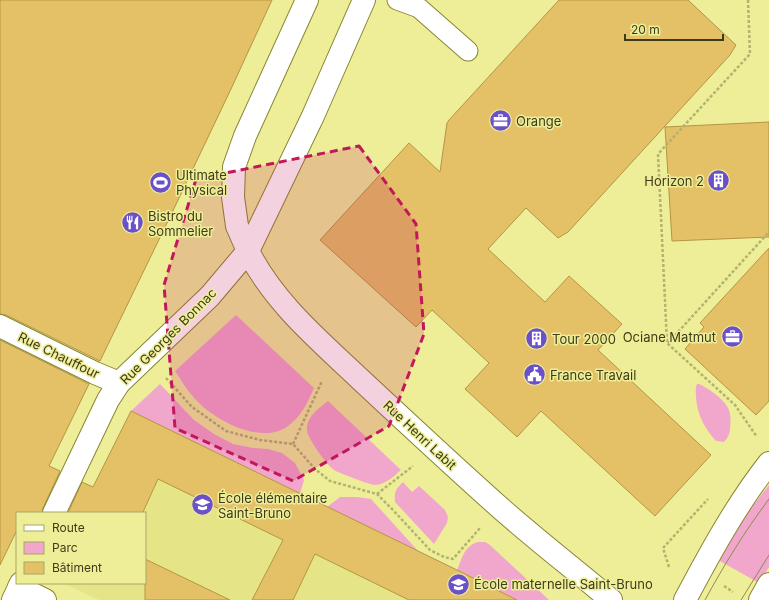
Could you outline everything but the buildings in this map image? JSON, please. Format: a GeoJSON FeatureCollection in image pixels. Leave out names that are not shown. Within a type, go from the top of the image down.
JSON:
{"type":"FeatureCollection","features":[{"type":"Feature","properties":{"kind":"street"},"geometry":{"type":"LineString","coordinates":[[248,251],[237,226],[233,197],[234,167],[245,136],[307,0]]}},
{"type":"Feature","properties":{"kind":"street","name":"Rue Georges Bonnac"},"geometry":{"type":"LineString","coordinates":[[54,512],[108,400],[119,383],[210,296],[248,251],[313,116],[364,0]]}},
{"type":"Feature","properties":{"kind":"street","name":"Rue Henri Labit"},"geometry":{"type":"LineString","coordinates":[[248,251],[255,266],[272,290],[289,310],[334,354],[434,449],[498,506],[611,600]]}},
{"type":"Feature","properties":{"kind":"street","name":"Rue Chauffour"},"geometry":{"type":"LineString","coordinates":[[0,326],[95,373],[119,383]]}},
{"type":"Feature","properties":{"kind":"street"},"geometry":{"type":"LineString","coordinates":[[685,600],[727,524],[754,482],[769,463]]}},
{"type":"Feature","properties":{"kind":"street"},"geometry":{"type":"LineString","coordinates":[[760,600],[769,584]]}},
{"type":"Feature","properties":{"kind":"street"},"geometry":{"type":"LineString","coordinates":[[18,590],[45,600]]}},
{"type":"Feature","properties":{"kind":"lane"},"geometry":{"type":"LineString","coordinates":[[397,0],[419,8],[468,51]]}},
{"type":"Feature","properties":{"kind":"path"},"geometry":{"type":"LineString","coordinates":[[748,0],[750,54],[658,154],[668,343],[735,405],[755,435]]}},
{"type":"Feature","properties":{"kind":"path"},"geometry":{"type":"LineString","coordinates":[[668,343],[769,232]]}},
{"type":"Feature","properties":{"kind":"path"},"geometry":{"type":"LineString","coordinates":[[293,444],[334,354]]}},
{"type":"Feature","properties":{"kind":"path"},"geometry":{"type":"LineString","coordinates":[[148,356],[192,407],[226,431],[260,440],[293,444],[315,469],[330,481],[377,494],[430,550],[444,557],[454,559],[498,506]]}},
{"type":"Feature","properties":{"kind":"path"},"geometry":{"type":"LineString","coordinates":[[377,494],[434,449]]}},
{"type":"Feature","properties":{"kind":"path"},"geometry":{"type":"LineString","coordinates":[[662,548],[709,498]]}},
{"type":"Feature","properties":{"kind":"highlighted area"},"geometry":{"type":"Polygon","coordinates":[[[359,146],[416,224],[424,334],[389,426],[293,481],[175,428],[164,285],[196,179],[359,146]]]}},
{"type":"Feature","properties":{"kind":"shaded area","name":"École élémentaire Saint-Bruno"},"geometry":{"type":"Polygon","coordinates":[[[131,411],[517,600],[99,600],[65,584],[146,584],[146,512],[80,512],[131,411]]]}},
{"type":"Feature","properties":{"kind":"green space"},"geometry":{"type":"Polygon","coordinates":[[[236,315],[314,388],[307,404],[297,418],[288,426],[278,431],[266,433],[254,432],[229,424],[199,403],[175,371],[236,315]]]}},
{"type":"Feature","properties":{"kind":"green space"},"geometry":{"type":"Polygon","coordinates":[[[160,384],[194,420],[214,434],[233,444],[268,449],[282,453],[295,463],[304,480],[300,494],[131,411],[160,384]]]}},
{"type":"Feature","properties":{"kind":"green space"},"geometry":{"type":"Polygon","coordinates":[[[697,384],[715,394],[728,408],[730,413],[730,430],[728,437],[724,442],[715,440],[702,420],[697,403],[697,384]]]}},
{"type":"Feature","properties":{"kind":"green space"},"geometry":{"type":"Polygon","coordinates":[[[328,401],[401,470],[386,482],[375,485],[334,470],[322,457],[307,430],[307,425],[311,417],[328,401]]]}},
{"type":"Feature","properties":{"kind":"green space"},"geometry":{"type":"Polygon","coordinates":[[[403,482],[412,492],[419,486],[445,510],[448,517],[447,523],[434,544],[395,502],[396,490],[403,482]]]}},
{"type":"Feature","properties":{"kind":"green space"},"geometry":{"type":"Polygon","coordinates":[[[769,485],[769,567],[759,583],[718,560],[748,512],[769,485]]]}},
{"type":"Feature","properties":{"kind":"green space"},"geometry":{"type":"Polygon","coordinates":[[[340,497],[371,499],[419,552],[327,507],[340,497]]]}},
{"type":"Feature","properties":{"kind":"green space"},"geometry":{"type":"Polygon","coordinates":[[[478,542],[485,542],[490,545],[549,600],[517,600],[457,571],[462,557],[467,550],[470,546],[478,542]]]}},
{"type":"Feature","properties":{"kind":"tram line"},"geometry":{"type":"LineString","coordinates":[[705,600],[735,548],[769,499]]}},
{"type":"Feature","properties":{"kind":"tram line"},"geometry":{"type":"LineString","coordinates":[[741,600],[769,555]]}},
{"type":"Feature","properties":{"kind":"place","name":"Orange"},"geometry":{"type":"Point","coordinates":[501,121]}},
{"type":"Feature","properties":{"kind":"place","name":"Horizon 2"},"geometry":{"type":"Point","coordinates":[719,181]}},
{"type":"Feature","properties":{"kind":"place","name":"Ultimate Physical"},"geometry":{"type":"Point","coordinates":[160,182]}},
{"type":"Feature","properties":{"kind":"place","name":"Bistro du Sommelier"},"geometry":{"type":"Point","coordinates":[132,223]}},
{"type":"Feature","properties":{"kind":"place","name":"Ociane Matmut"},"geometry":{"type":"Point","coordinates":[732,337]}},
{"type":"Feature","properties":{"kind":"place","name":"Tour 2000"},"geometry":{"type":"Point","coordinates":[536,339]}},
{"type":"Feature","properties":{"kind":"place","name":"France Travail"},"geometry":{"type":"Point","coordinates":[535,375]}},
{"type":"Feature","properties":{"kind":"place","name":"École élémentaire Saint-Bruno"},"geometry":{"type":"Point","coordinates":[203,505]}},
{"type":"Feature","properties":{"kind":"place","name":"École maternelle Saint-Bruno"},"geometry":{"type":"Point","coordinates":[459,584]}}]}
